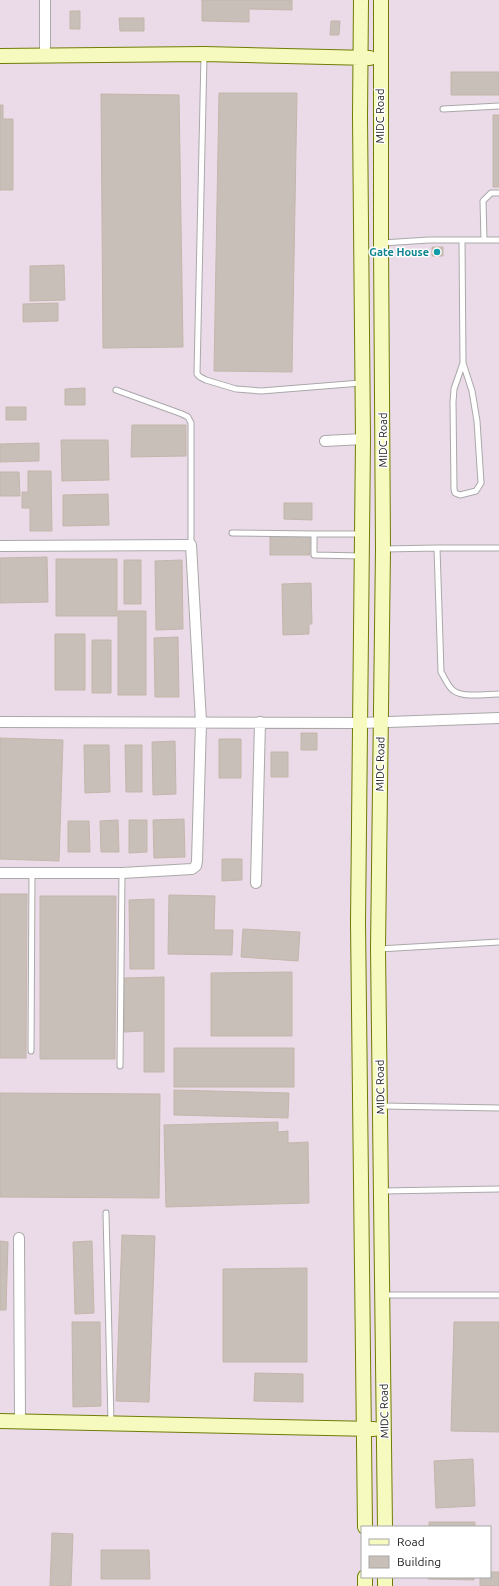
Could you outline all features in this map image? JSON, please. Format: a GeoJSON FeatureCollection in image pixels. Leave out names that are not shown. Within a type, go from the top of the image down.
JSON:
{"type":"FeatureCollection","features":[{"type":"Feature","properties":{"kind":"main road","name":"MIDC Road"},"geometry":{"type":"LineString","coordinates":[[361,0],[360,58],[363,439],[358,923],[365,1526]]}},
{"type":"Feature","properties":{"kind":"main road","name":"MIDC Road"},"geometry":{"type":"LineString","coordinates":[[381,0],[380,57],[383,549],[378,949],[385,1526]]}},
{"type":"Feature","properties":{"kind":"main road"},"geometry":{"type":"LineString","coordinates":[[0,56],[204,54],[360,58],[380,57]]}},
{"type":"Feature","properties":{"kind":"main road"},"geometry":{"type":"LineString","coordinates":[[0,1421],[20,1420],[385,1429]]}},
{"type":"Feature","properties":{"kind":"street"},"geometry":{"type":"LineString","coordinates":[[45,0],[45,55]]}},
{"type":"Feature","properties":{"kind":"street"},"geometry":{"type":"LineString","coordinates":[[325,441],[363,439]]}},
{"type":"Feature","properties":{"kind":"street"},"geometry":{"type":"LineString","coordinates":[[0,546],[191,545],[201,722],[196,866],[192,869],[122,873],[0,873]]}},
{"type":"Feature","properties":{"kind":"street"},"geometry":{"type":"LineString","coordinates":[[0,722],[361,723],[499,718]]}},
{"type":"Feature","properties":{"kind":"street"},"geometry":{"type":"LineString","coordinates":[[256,883],[260,722]]}},
{"type":"Feature","properties":{"kind":"street"},"geometry":{"type":"LineString","coordinates":[[19,1238],[20,1420]]}},
{"type":"Feature","properties":{"kind":"lane"},"geometry":{"type":"LineString","coordinates":[[204,54],[198,374],[206,380],[236,389],[261,391],[363,383]]}},
{"type":"Feature","properties":{"kind":"lane"},"geometry":{"type":"LineString","coordinates":[[443,109],[499,106]]}},
{"type":"Feature","properties":{"kind":"lane"},"geometry":{"type":"LineString","coordinates":[[484,240],[483,201],[486,196],[499,193]]}},
{"type":"Feature","properties":{"kind":"lane"},"geometry":{"type":"LineString","coordinates":[[462,240],[463,363],[472,391],[481,484],[476,491],[460,495],[455,493],[454,489],[453,402],[454,389],[463,363]]}},
{"type":"Feature","properties":{"kind":"lane"},"geometry":{"type":"LineString","coordinates":[[381,243],[499,240]]}},
{"type":"Feature","properties":{"kind":"lane"},"geometry":{"type":"LineString","coordinates":[[116,390],[182,414],[188,417],[191,423],[191,545]]}},
{"type":"Feature","properties":{"kind":"lane"},"geometry":{"type":"LineString","coordinates":[[232,533],[362,534]]}},
{"type":"Feature","properties":{"kind":"lane"},"geometry":{"type":"LineString","coordinates":[[314,534],[314,555],[362,556]]}},
{"type":"Feature","properties":{"kind":"lane"},"geometry":{"type":"LineString","coordinates":[[437,548],[441,672],[454,691],[463,694],[499,694]]}},
{"type":"Feature","properties":{"kind":"lane"},"geometry":{"type":"LineString","coordinates":[[383,549],[499,548]]}},
{"type":"Feature","properties":{"kind":"lane"},"geometry":{"type":"LineString","coordinates":[[31,1051],[32,872]]}},
{"type":"Feature","properties":{"kind":"lane"},"geometry":{"type":"LineString","coordinates":[[120,1066],[122,873]]}},
{"type":"Feature","properties":{"kind":"lane"},"geometry":{"type":"LineString","coordinates":[[378,949],[499,942]]}},
{"type":"Feature","properties":{"kind":"lane"},"geometry":{"type":"LineString","coordinates":[[381,1106],[499,1108]]}},
{"type":"Feature","properties":{"kind":"lane"},"geometry":{"type":"LineString","coordinates":[[382,1191],[499,1189]]}},
{"type":"Feature","properties":{"kind":"lane"},"geometry":{"type":"LineString","coordinates":[[106,1213],[111,1423]]}},
{"type":"Feature","properties":{"kind":"lane"},"geometry":{"type":"LineString","coordinates":[[383,1295],[499,1295]]}},
{"type":"Feature","properties":{"kind":"shaded area"},"geometry":{"type":"Polygon","coordinates":[[[0,0],[499,0],[499,1586],[0,1586],[0,0]]]}},
{"type":"Feature","properties":{"kind":"building"},"geometry":{"type":"Polygon","coordinates":[[[202,0],[292,0],[292,10],[249,9],[249,22],[202,21],[202,0]]]}},
{"type":"Feature","properties":{"kind":"building"},"geometry":{"type":"Polygon","coordinates":[[[70,11],[80,11],[80,29],[70,29],[70,11]]]}},
{"type":"Feature","properties":{"kind":"building"},"geometry":{"type":"Polygon","coordinates":[[[119,18],[144,18],[144,31],[120,31],[119,18]]]}},
{"type":"Feature","properties":{"kind":"building"},"geometry":{"type":"Polygon","coordinates":[[[331,21],[340,21],[339,35],[330,35],[331,21]]]}},
{"type":"Feature","properties":{"kind":"building"},"geometry":{"type":"Polygon","coordinates":[[[451,72],[499,72],[499,95],[451,95],[451,72]]]}},
{"type":"Feature","properties":{"kind":"building"},"geometry":{"type":"Polygon","coordinates":[[[219,93],[297,93],[292,372],[214,371],[219,93]]]}},
{"type":"Feature","properties":{"kind":"building"},"geometry":{"type":"Polygon","coordinates":[[[101,94],[179,95],[183,347],[103,348],[101,94]]]}},
{"type":"Feature","properties":{"kind":"building"},"geometry":{"type":"Polygon","coordinates":[[[0,105],[3,105],[3,119],[13,119],[13,190],[0,190],[0,105]]]}},
{"type":"Feature","properties":{"kind":"building"},"geometry":{"type":"Polygon","coordinates":[[[493,115],[499,115],[499,187],[493,187],[493,115]]]}},
{"type":"Feature","properties":{"kind":"building","name":"Gate House"},"geometry":{"type":"Polygon","coordinates":[[[432,247],[443,247],[443,256],[432,256],[432,247]]]}},
{"type":"Feature","properties":{"kind":"building"},"geometry":{"type":"Polygon","coordinates":[[[64,265],[65,300],[30,301],[30,266],[64,265]]]}},
{"type":"Feature","properties":{"kind":"building"},"geometry":{"type":"Polygon","coordinates":[[[58,303],[58,321],[23,322],[23,304],[58,303]]]}},
{"type":"Feature","properties":{"kind":"building"},"geometry":{"type":"Polygon","coordinates":[[[85,388],[85,405],[65,405],[65,389],[85,388]]]}},
{"type":"Feature","properties":{"kind":"building"},"geometry":{"type":"Polygon","coordinates":[[[6,407],[26,407],[26,420],[6,420],[6,407]]]}},
{"type":"Feature","properties":{"kind":"building"},"geometry":{"type":"Polygon","coordinates":[[[132,425],[186,425],[186,456],[131,457],[132,425]]]}},
{"type":"Feature","properties":{"kind":"building"},"geometry":{"type":"Polygon","coordinates":[[[61,440],[108,440],[109,480],[62,481],[61,440]]]}},
{"type":"Feature","properties":{"kind":"building"},"geometry":{"type":"Polygon","coordinates":[[[39,443],[39,461],[0,462],[0,444],[39,443]]]}},
{"type":"Feature","properties":{"kind":"building"},"geometry":{"type":"Polygon","coordinates":[[[28,471],[51,471],[52,531],[30,531],[30,508],[22,508],[22,492],[28,492],[28,471]]]}},
{"type":"Feature","properties":{"kind":"building"},"geometry":{"type":"Polygon","coordinates":[[[0,472],[19,472],[20,496],[0,496],[0,472]]]}},
{"type":"Feature","properties":{"kind":"building"},"geometry":{"type":"Polygon","coordinates":[[[108,494],[109,525],[63,526],[63,495],[108,494]]]}},
{"type":"Feature","properties":{"kind":"building"},"geometry":{"type":"Polygon","coordinates":[[[284,503],[312,503],[312,520],[284,519],[284,503]]]}},
{"type":"Feature","properties":{"kind":"building"},"geometry":{"type":"Polygon","coordinates":[[[270,535],[310,535],[310,555],[270,555],[270,535]]]}},
{"type":"Feature","properties":{"kind":"building"},"geometry":{"type":"Polygon","coordinates":[[[47,557],[48,602],[0,603],[0,558],[47,557]]]}},
{"type":"Feature","properties":{"kind":"building"},"geometry":{"type":"Polygon","coordinates":[[[56,559],[117,559],[117,616],[56,616],[56,559]]]}},
{"type":"Feature","properties":{"kind":"building"},"geometry":{"type":"Polygon","coordinates":[[[124,560],[141,560],[141,604],[124,604],[124,560]]]}},
{"type":"Feature","properties":{"kind":"building"},"geometry":{"type":"Polygon","coordinates":[[[182,560],[183,629],[156,630],[155,561],[182,560]]]}},
{"type":"Feature","properties":{"kind":"building"},"geometry":{"type":"Polygon","coordinates":[[[311,583],[312,624],[309,624],[309,634],[283,635],[282,584],[311,583]]]}},
{"type":"Feature","properties":{"kind":"building"},"geometry":{"type":"Polygon","coordinates":[[[118,611],[146,611],[146,695],[118,695],[118,611]]]}},
{"type":"Feature","properties":{"kind":"building"},"geometry":{"type":"Polygon","coordinates":[[[55,634],[85,634],[85,690],[55,690],[55,634]]]}},
{"type":"Feature","properties":{"kind":"building"},"geometry":{"type":"Polygon","coordinates":[[[178,637],[179,697],[155,697],[154,638],[178,637]]]}},
{"type":"Feature","properties":{"kind":"building"},"geometry":{"type":"Polygon","coordinates":[[[92,640],[111,640],[111,693],[92,693],[92,640]]]}},
{"type":"Feature","properties":{"kind":"building"},"geometry":{"type":"Polygon","coordinates":[[[301,733],[317,733],[317,750],[301,750],[301,733]]]}},
{"type":"Feature","properties":{"kind":"building"},"geometry":{"type":"Polygon","coordinates":[[[0,738],[63,740],[59,861],[0,859],[0,738]]]}},
{"type":"Feature","properties":{"kind":"building"},"geometry":{"type":"Polygon","coordinates":[[[219,739],[241,739],[241,778],[219,778],[219,739]]]}},
{"type":"Feature","properties":{"kind":"building"},"geometry":{"type":"Polygon","coordinates":[[[175,741],[176,794],[153,795],[152,742],[175,741]]]}},
{"type":"Feature","properties":{"kind":"building"},"geometry":{"type":"Polygon","coordinates":[[[84,745],[109,745],[110,792],[85,793],[84,745]]]}},
{"type":"Feature","properties":{"kind":"building"},"geometry":{"type":"Polygon","coordinates":[[[125,745],[142,745],[142,792],[126,792],[125,745]]]}},
{"type":"Feature","properties":{"kind":"building"},"geometry":{"type":"Polygon","coordinates":[[[271,752],[288,752],[288,777],[271,777],[271,752]]]}},
{"type":"Feature","properties":{"kind":"building"},"geometry":{"type":"Polygon","coordinates":[[[184,819],[185,857],[154,858],[153,820],[184,819]]]}},
{"type":"Feature","properties":{"kind":"building"},"geometry":{"type":"Polygon","coordinates":[[[118,820],[119,852],[101,852],[100,821],[118,820]]]}},
{"type":"Feature","properties":{"kind":"building"},"geometry":{"type":"Polygon","coordinates":[[[129,820],[147,820],[147,852],[129,853],[129,820]]]}},
{"type":"Feature","properties":{"kind":"building"},"geometry":{"type":"Polygon","coordinates":[[[68,821],[89,821],[90,852],[68,852],[68,821]]]}},
{"type":"Feature","properties":{"kind":"building"},"geometry":{"type":"Polygon","coordinates":[[[222,859],[242,859],[242,880],[222,881],[222,859]]]}},
{"type":"Feature","properties":{"kind":"building"},"geometry":{"type":"Polygon","coordinates":[[[0,894],[27,894],[26,1058],[0,1058],[0,894]]]}},
{"type":"Feature","properties":{"kind":"building"},"geometry":{"type":"Polygon","coordinates":[[[169,895],[215,896],[214,930],[233,930],[232,955],[168,954],[169,895]]]}},
{"type":"Feature","properties":{"kind":"building"},"geometry":{"type":"Polygon","coordinates":[[[40,896],[116,896],[115,1059],[40,1059],[40,896]]]}},
{"type":"Feature","properties":{"kind":"building"},"geometry":{"type":"Polygon","coordinates":[[[154,899],[154,969],[130,969],[129,900],[154,899]]]}},
{"type":"Feature","properties":{"kind":"building"},"geometry":{"type":"Polygon","coordinates":[[[243,929],[300,932],[298,961],[241,957],[243,929]]]}},
{"type":"Feature","properties":{"kind":"building"},"geometry":{"type":"Polygon","coordinates":[[[292,972],[292,1036],[211,1036],[211,973],[292,972]]]}},
{"type":"Feature","properties":{"kind":"building"},"geometry":{"type":"Polygon","coordinates":[[[164,977],[164,1072],[144,1072],[144,1031],[124,1032],[124,978],[164,977]]]}},
{"type":"Feature","properties":{"kind":"building"},"geometry":{"type":"Polygon","coordinates":[[[174,1048],[294,1048],[294,1087],[174,1087],[174,1048]]]}},
{"type":"Feature","properties":{"kind":"building"},"geometry":{"type":"Polygon","coordinates":[[[174,1090],[289,1093],[288,1118],[174,1115],[174,1090]]]}},
{"type":"Feature","properties":{"kind":"building"},"geometry":{"type":"Polygon","coordinates":[[[0,1093],[160,1094],[159,1198],[0,1197],[0,1093]]]}},
{"type":"Feature","properties":{"kind":"building"},"geometry":{"type":"Polygon","coordinates":[[[278,1122],[278,1132],[288,1131],[288,1143],[308,1142],[309,1203],[166,1207],[164,1125],[278,1122]]]}},
{"type":"Feature","properties":{"kind":"building"},"geometry":{"type":"Polygon","coordinates":[[[122,1235],[155,1236],[149,1402],[116,1401],[122,1235]]]}},
{"type":"Feature","properties":{"kind":"building"},"geometry":{"type":"Polygon","coordinates":[[[0,1241],[8,1242],[6,1310],[0,1310],[0,1241]]]}},
{"type":"Feature","properties":{"kind":"building"},"geometry":{"type":"Polygon","coordinates":[[[92,1241],[94,1313],[75,1314],[73,1242],[92,1241]]]}},
{"type":"Feature","properties":{"kind":"building"},"geometry":{"type":"Polygon","coordinates":[[[307,1268],[307,1362],[223,1362],[223,1269],[307,1268]]]}},
{"type":"Feature","properties":{"kind":"building"},"geometry":{"type":"Polygon","coordinates":[[[72,1322],[100,1322],[101,1406],[73,1407],[72,1322]]]}},
{"type":"Feature","properties":{"kind":"building"},"geometry":{"type":"Polygon","coordinates":[[[454,1322],[499,1322],[499,1432],[451,1431],[454,1322]]]}},
{"type":"Feature","properties":{"kind":"building"},"geometry":{"type":"Polygon","coordinates":[[[255,1373],[303,1374],[303,1402],[254,1401],[255,1373]]]}},
{"type":"Feature","properties":{"kind":"building"},"geometry":{"type":"Polygon","coordinates":[[[473,1459],[475,1506],[436,1508],[434,1461],[473,1459]]]}},
{"type":"Feature","properties":{"kind":"building"},"geometry":{"type":"Polygon","coordinates":[[[429,1522],[475,1522],[475,1526],[429,1526],[429,1522]]]}},
{"type":"Feature","properties":{"kind":"building"},"geometry":{"type":"Polygon","coordinates":[[[52,1533],[73,1534],[71,1586],[50,1586],[52,1533]]]}},
{"type":"Feature","properties":{"kind":"building"},"geometry":{"type":"Polygon","coordinates":[[[101,1550],[149,1550],[150,1579],[101,1579],[101,1550]]]}},
{"type":"Feature","properties":{"kind":"building"},"geometry":{"type":"Polygon","coordinates":[[[491,1572],[499,1572],[499,1586],[480,1586],[480,1578],[491,1578],[491,1572]]]}},
{"type":"Feature","properties":{"kind":"building"},"geometry":{"type":"Polygon","coordinates":[[[474,1578],[474,1580],[428,1579],[474,1578]]]}},
{"type":"Feature","properties":{"kind":"place","name":"Gate House"},"geometry":{"type":"Point","coordinates":[437,252]}}]}
